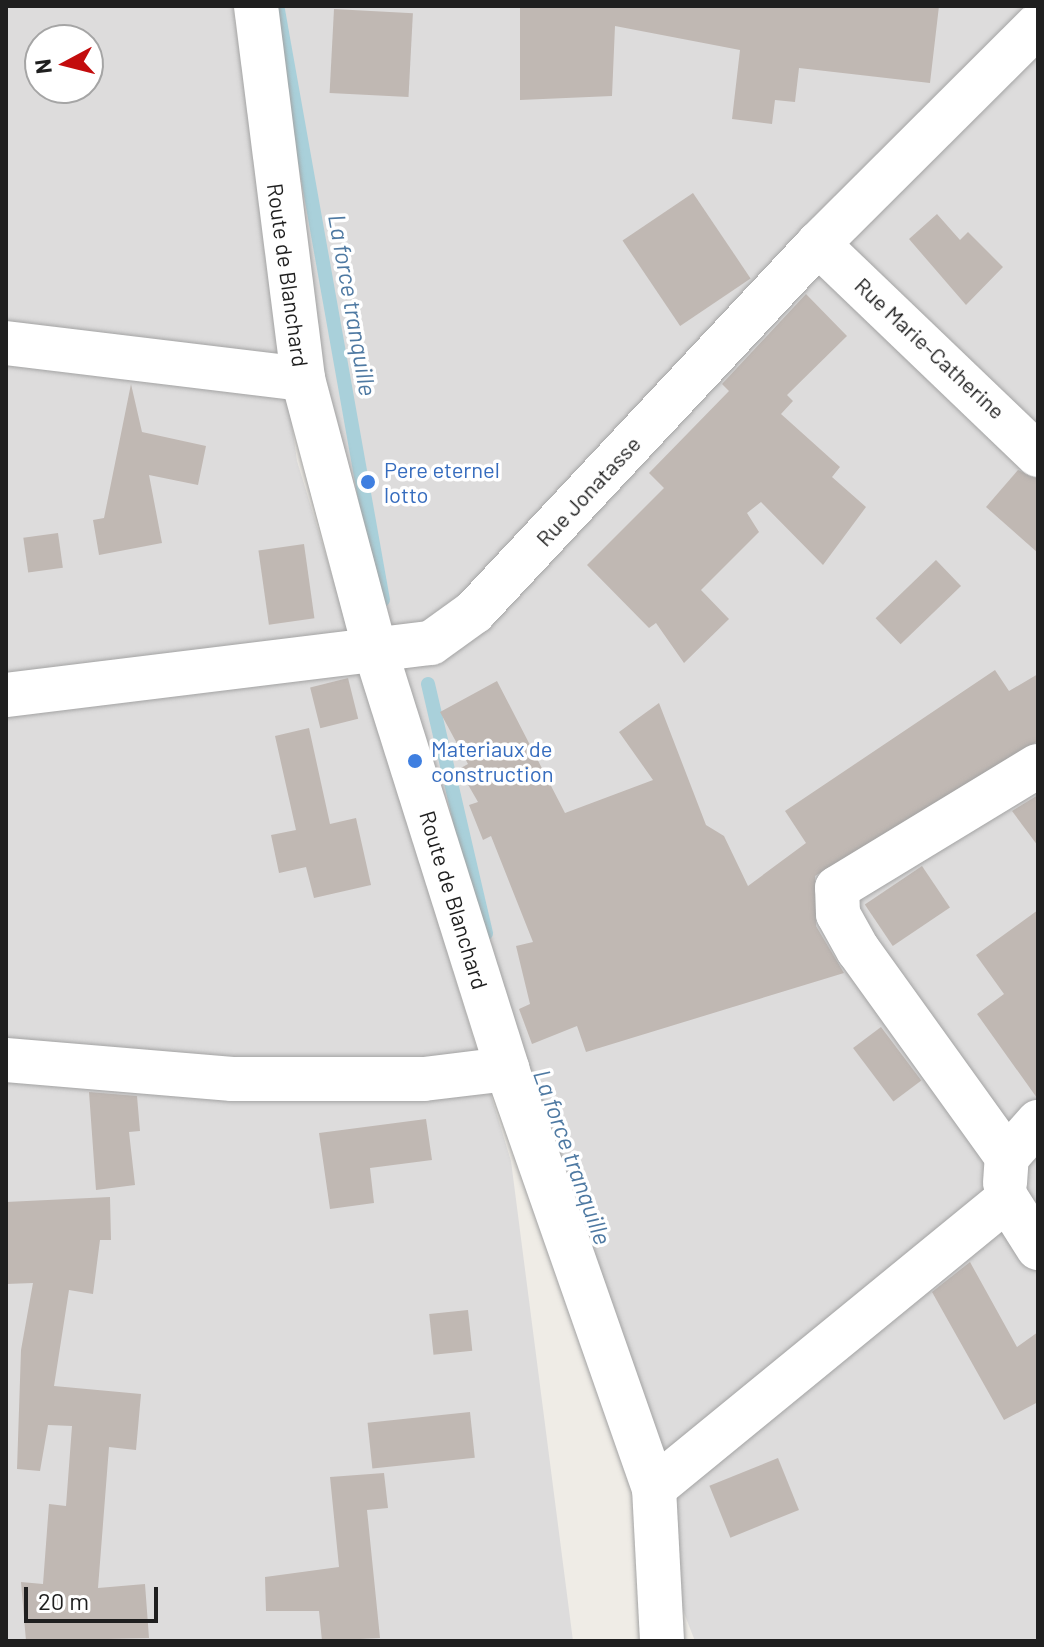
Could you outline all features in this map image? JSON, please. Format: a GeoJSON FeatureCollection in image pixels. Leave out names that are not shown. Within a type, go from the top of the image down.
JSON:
{"type":"FeatureCollection","features":[{"type":"Feature","properties":{"kind":"street","name":"Route de Blanchard"},"geometry":{"type":"LineString","coordinates":[[256,6],[303,379],[374,646],[507,1069],[654,1488],[662,1641]]}},
{"type":"Feature","properties":{"kind":"street","name":"Rue Jonatasse"},"geometry":{"type":"LineString","coordinates":[[6,695],[374,646],[431,643],[474,612],[818,244],[1038,25]]}},
{"type":"Feature","properties":{"kind":"street","name":"Rue Marie-Catherine"},"geometry":{"type":"LineString","coordinates":[[818,244],[1038,455]]}},
{"type":"Feature","properties":{"kind":"street"},"geometry":{"type":"LineString","coordinates":[[6,343],[303,379]]}},
{"type":"Feature","properties":{"kind":"street"},"geometry":{"type":"LineString","coordinates":[[1038,766],[837,888],[838,914],[858,950],[1007,1178],[1038,1248]]}},
{"type":"Feature","properties":{"kind":"street"},"geometry":{"type":"LineString","coordinates":[[6,1060],[232,1079],[424,1079],[507,1069]]}},
{"type":"Feature","properties":{"kind":"street"},"geometry":{"type":"LineString","coordinates":[[654,1488],[1007,1178],[1038,1122]]}},
{"type":"Feature","properties":{"kind":"shaded area"},"geometry":{"type":"Polygon","coordinates":[[[6,6],[233,6],[297,461],[511,1161],[573,1641],[6,1641],[6,6]]]}},
{"type":"Feature","properties":{"kind":"shaded area"},"geometry":{"type":"Polygon","coordinates":[[[261,6],[1038,6],[1038,1641],[695,1641],[644,1511],[316,436],[261,6]]]}},
{"type":"Feature","properties":{"kind":"building"},"geometry":{"type":"Polygon","coordinates":[[[520,6],[939,6],[930,83],[799,68],[795,102],[775,100],[772,124],[732,119],[740,50],[615,26],[612,96],[520,100],[520,6]]]}},
{"type":"Feature","properties":{"kind":"building"},"geometry":{"type":"Polygon","coordinates":[[[334,9],[413,13],[408,97],[330,93],[334,9]]]}},
{"type":"Feature","properties":{"kind":"building"},"geometry":{"type":"Polygon","coordinates":[[[693,193],[751,278],[680,326],[623,241],[693,193]]]}},
{"type":"Feature","properties":{"kind":"building"},"geometry":{"type":"Polygon","coordinates":[[[937,214],[960,240],[968,232],[1003,267],[966,305],[909,239],[937,214]]]}},
{"type":"Feature","properties":{"kind":"building"},"geometry":{"type":"Polygon","coordinates":[[[806,294],[847,336],[787,395],[793,401],[781,414],[840,467],[832,477],[866,507],[823,565],[761,502],[747,513],[759,532],[701,590],[729,619],[684,663],[656,623],[649,628],[587,565],[664,488],[649,473],[729,391],[722,384],[806,294]]]}},
{"type":"Feature","properties":{"kind":"building"},"geometry":{"type":"Polygon","coordinates":[[[131,384],[142,432],[206,446],[198,485],[149,475],[162,543],[99,555],[93,520],[104,518],[131,384]]]}},
{"type":"Feature","properties":{"kind":"building"},"geometry":{"type":"Polygon","coordinates":[[[1018,470],[1038,479],[1038,553],[986,507],[1018,470]]]}},
{"type":"Feature","properties":{"kind":"building"},"geometry":{"type":"Polygon","coordinates":[[[58,533],[63,568],[28,573],[23,538],[58,533]]]}},
{"type":"Feature","properties":{"kind":"building"},"geometry":{"type":"Polygon","coordinates":[[[304,544],[314,618],[269,625],[258,550],[304,544]]]}},
{"type":"Feature","properties":{"kind":"building"},"geometry":{"type":"Polygon","coordinates":[[[936,560],[961,586],[901,644],[876,618],[936,560]]]}},
{"type":"Feature","properties":{"kind":"building"},"geometry":{"type":"Polygon","coordinates":[[[995,670],[1009,691],[1038,674],[1038,741],[815,876],[816,926],[844,973],[586,1052],[577,1026],[532,1044],[519,1009],[530,1004],[516,946],[533,942],[491,836],[483,840],[469,805],[478,802],[459,769],[468,764],[440,712],[497,681],[565,813],[653,780],[619,732],[659,703],[706,825],[724,836],[748,886],[806,843],[785,811],[995,670]]]}},
{"type":"Feature","properties":{"kind":"building"},"geometry":{"type":"Polygon","coordinates":[[[348,678],[358,719],[320,728],[310,687],[348,678]]]}},
{"type":"Feature","properties":{"kind":"building"},"geometry":{"type":"Polygon","coordinates":[[[309,728],[330,824],[356,818],[371,885],[314,898],[306,867],[279,873],[271,835],[296,830],[275,736],[309,728]]]}},
{"type":"Feature","properties":{"kind":"building"},"geometry":{"type":"Polygon","coordinates":[[[1038,795],[1038,846],[1012,811],[1038,795]]]}},
{"type":"Feature","properties":{"kind":"building"},"geometry":{"type":"Polygon","coordinates":[[[922,866],[950,907],[893,946],[865,905],[922,866]]]}},
{"type":"Feature","properties":{"kind":"building"},"geometry":{"type":"Polygon","coordinates":[[[1038,910],[1037,1098],[977,1014],[1004,994],[976,955],[1038,910]]]}},
{"type":"Feature","properties":{"kind":"building"},"geometry":{"type":"Polygon","coordinates":[[[881,1027],[921,1081],[893,1102],[853,1048],[881,1027]]]}},
{"type":"Feature","properties":{"kind":"building"},"geometry":{"type":"Polygon","coordinates":[[[89,1092],[137,1096],[140,1131],[129,1132],[135,1185],[96,1190],[89,1092]]]}},
{"type":"Feature","properties":{"kind":"building"},"geometry":{"type":"Polygon","coordinates":[[[426,1119],[432,1160],[370,1168],[374,1203],[330,1209],[319,1133],[426,1119]]]}},
{"type":"Feature","properties":{"kind":"building"},"geometry":{"type":"Polygon","coordinates":[[[110,1197],[111,1240],[100,1240],[93,1294],[69,1290],[54,1386],[141,1394],[136,1450],[109,1447],[98,1588],[145,1584],[149,1638],[26,1641],[21,1582],[43,1584],[49,1504],[66,1506],[72,1426],[48,1425],[40,1471],[17,1469],[21,1350],[33,1283],[6,1284],[6,1202],[110,1197]]]}},
{"type":"Feature","properties":{"kind":"building"},"geometry":{"type":"Polygon","coordinates":[[[970,1262],[1017,1347],[1038,1332],[1038,1402],[1004,1420],[932,1292],[970,1262]]]}},
{"type":"Feature","properties":{"kind":"building"},"geometry":{"type":"Polygon","coordinates":[[[468,1310],[472,1351],[433,1355],[429,1314],[468,1310]]]}},
{"type":"Feature","properties":{"kind":"building"},"geometry":{"type":"Polygon","coordinates":[[[470,1412],[475,1458],[372,1469],[368,1423],[470,1412]]]}},
{"type":"Feature","properties":{"kind":"building"},"geometry":{"type":"Polygon","coordinates":[[[778,1458],[799,1510],[730,1538],[709,1486],[778,1458]]]}},
{"type":"Feature","properties":{"kind":"building"},"geometry":{"type":"Polygon","coordinates":[[[384,1473],[388,1508],[367,1510],[380,1638],[322,1641],[319,1611],[266,1611],[265,1577],[339,1567],[330,1477],[384,1473]]]}},
{"type":"Feature","properties":{"kind":"waterway","name":"La force tranquille"},"geometry":{"type":"LineString","coordinates":[[278,10],[383,600]]}},
{"type":"Feature","properties":{"kind":"waterway","name":"La force tranquille"},"geometry":{"type":"LineString","coordinates":[[428,684],[486,933]]}},
{"type":"Feature","properties":{"kind":"place","name":"Pere eternel lotto"},"geometry":{"type":"Point","coordinates":[368,482]}},
{"type":"Feature","properties":{"kind":"place","name":"Materiaux de construction"},"geometry":{"type":"Point","coordinates":[415,761]}}]}
